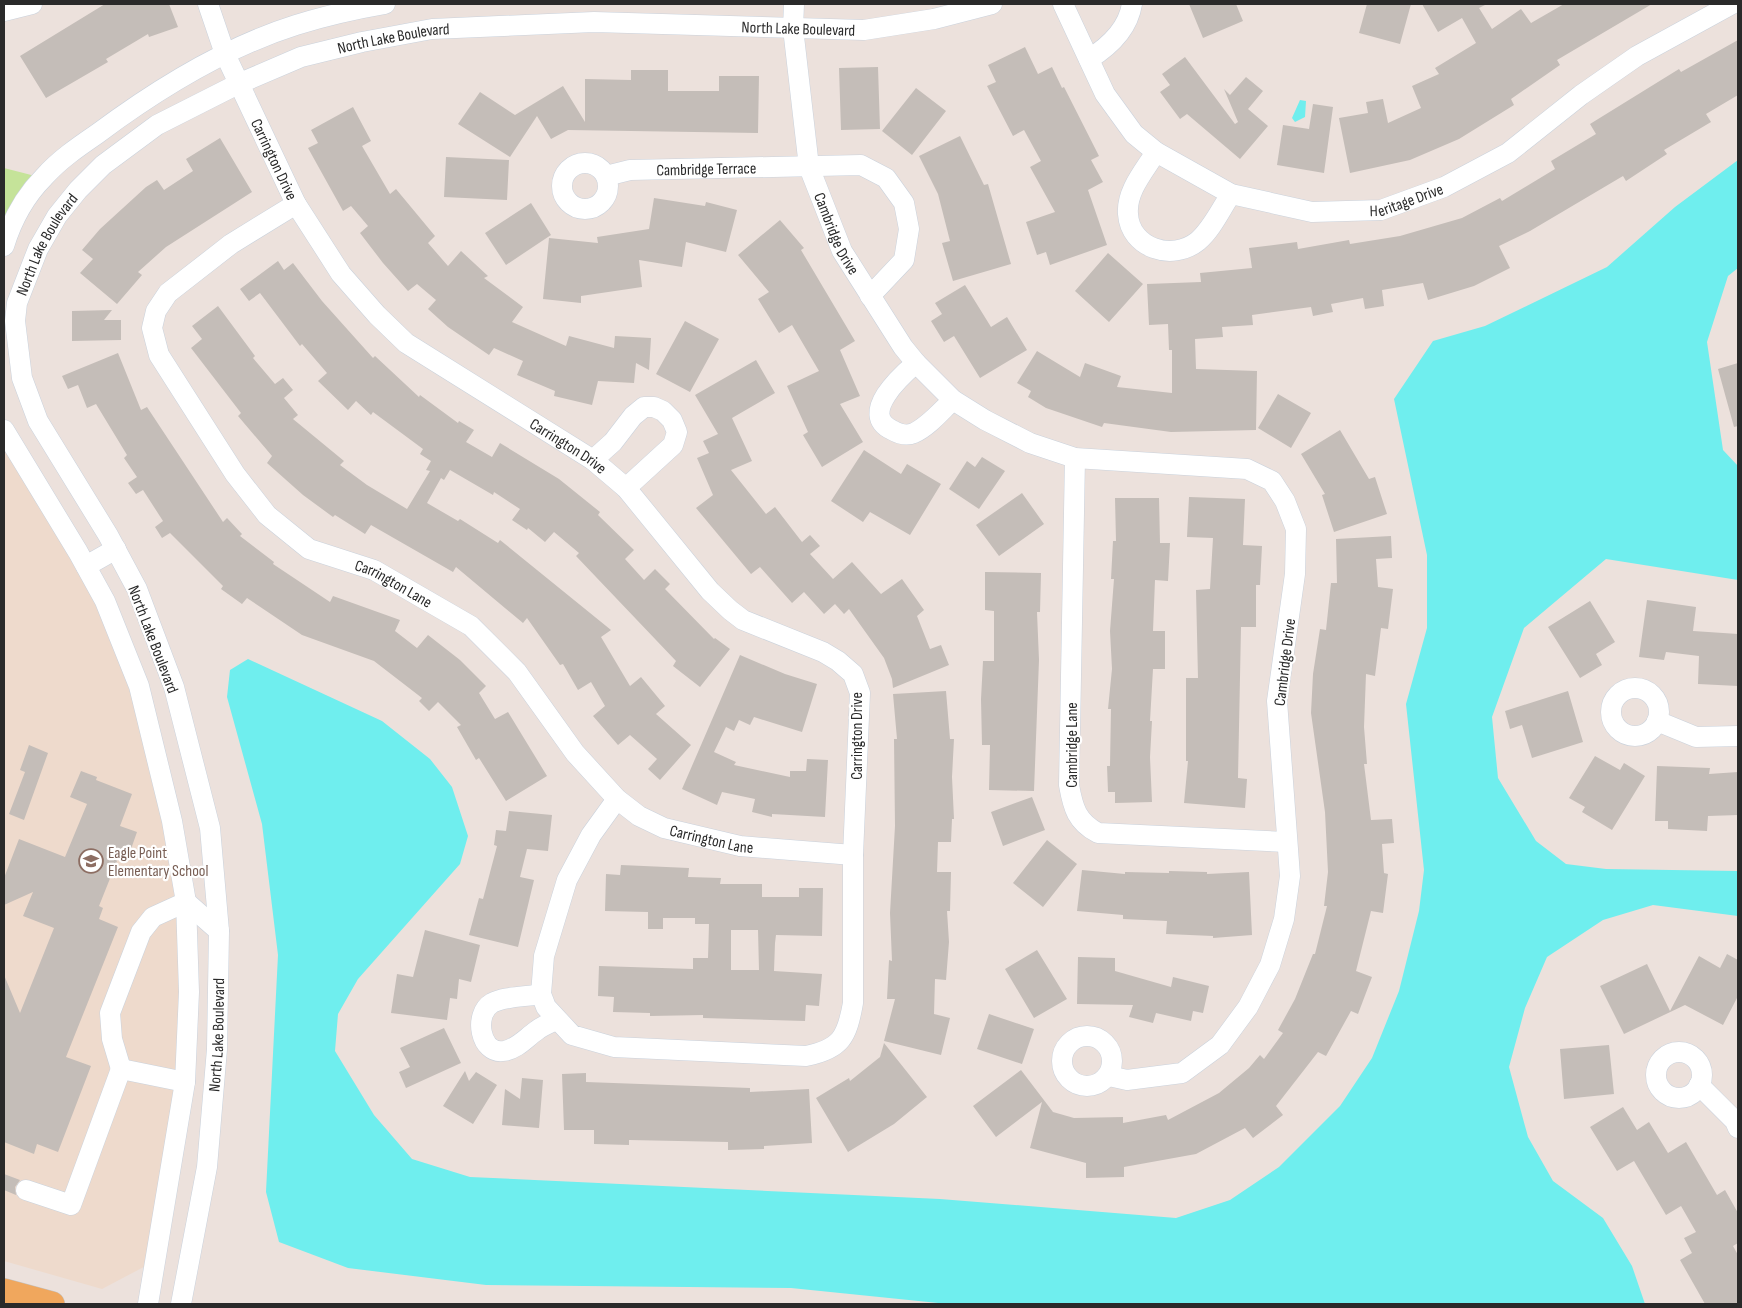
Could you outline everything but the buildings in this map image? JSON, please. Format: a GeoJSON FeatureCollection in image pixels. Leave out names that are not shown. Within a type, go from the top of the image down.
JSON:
{"type":"FeatureCollection","features":[{"type":"Feature","properties":{"kind":"main road"},"geometry":{"type":"LineString","coordinates":[[4,1291],[52,1304]]}},
{"type":"Feature","properties":{"kind":"street"},"geometry":{"type":"LineString","coordinates":[[4,11],[32,4]]}},
{"type":"Feature","properties":{"kind":"street","name":"Carrington Drive"},"geometry":{"type":"LineString","coordinates":[[208,4],[225,54],[238,84],[296,204],[341,274],[406,343],[593,460],[626,488],[710,591],[730,610],[743,620],[823,652],[853,674],[860,693],[853,856],[854,1003],[849,1026],[838,1044],[825,1052],[806,1056],[614,1047],[572,1035],[546,1008],[541,994]]}},
{"type":"Feature","properties":{"kind":"street","name":"North Lake Boulevard"},"geometry":{"type":"LineString","coordinates":[[4,246],[11,225],[25,200],[43,178],[64,158],[141,101],[225,54],[296,25],[385,4]]}},
{"type":"Feature","properties":{"kind":"street","name":"Cambridge Drive"},"geometry":{"type":"LineString","coordinates":[[794,4],[793,28],[809,167],[842,250],[903,347],[916,363],[953,400],[985,420],[1030,442],[1074,458],[1247,470],[1272,481],[1285,501],[1296,529],[1295,574],[1277,700],[1290,876],[1284,919],[1270,965],[1248,1007],[1220,1045],[1182,1073],[1127,1080],[1109,1076]]}},
{"type":"Feature","properties":{"kind":"street","name":"North Lake Boulevard"},"geometry":{"type":"LineString","coordinates":[[181,1304],[207,1167],[217,1050],[219,930],[210,828],[174,687],[137,588],[116,549],[13,380],[17,303],[38,249],[57,216],[78,190],[129,144],[157,126],[238,84],[301,57],[362,42],[432,29],[594,22],[864,30],[934,19],[992,4]]}},
{"type":"Feature","properties":{"kind":"street","name":"Heritage Drive"},"geometry":{"type":"LineString","coordinates":[[1063,4],[1105,94],[1134,134],[1156,152],[1231,194],[1312,212],[1381,210],[1444,187],[1508,153],[1580,95],[1637,56],[1732,4]]}},
{"type":"Feature","properties":{"kind":"street"},"geometry":{"type":"LineString","coordinates":[[1089,59],[1105,48],[1117,36],[1130,17],[1132,4]]}},
{"type":"Feature","properties":{"kind":"street"},"geometry":{"type":"LineString","coordinates":[[1156,152],[1134,185],[1129,198],[1128,214],[1131,225],[1138,236],[1148,245],[1160,251],[1172,253],[1186,249],[1203,235],[1231,194]]}},
{"type":"Feature","properties":{"kind":"street","name":"Cambridge Drive"},"geometry":{"type":"LineString","coordinates":[[809,167],[860,165],[886,178],[904,203],[908,229],[904,260],[870,296]]}},
{"type":"Feature","properties":{"kind":"street","name":"Cambridge Terrace"},"geometry":{"type":"LineString","coordinates":[[606,176],[630,170],[809,167]]}},
{"type":"Feature","properties":{"kind":"street","name":"Carrington Lane"},"geometry":{"type":"LineString","coordinates":[[296,204],[231,244],[168,293],[156,310],[152,328],[159,355],[235,474],[267,515],[309,549],[374,570],[427,598],[471,626],[517,672],[575,754],[617,799],[639,816],[664,828],[740,846],[853,856]]}},
{"type":"Feature","properties":{"kind":"street"},"geometry":{"type":"LineString","coordinates":[[916,363],[886,392],[880,406],[881,419],[888,429],[899,434],[912,434],[924,427],[953,400]]}},
{"type":"Feature","properties":{"kind":"street"},"geometry":{"type":"LineString","coordinates":[[593,460],[613,442],[632,416],[644,408],[654,407],[663,412],[672,420],[677,432],[672,445],[626,488]]}},
{"type":"Feature","properties":{"kind":"street","name":"North Lake Boulevard"},"geometry":{"type":"LineString","coordinates":[[4,430],[86,566],[104,601],[139,686],[172,821],[186,902],[189,992],[185,1082],[148,1304]]}},
{"type":"Feature","properties":{"kind":"street","name":"Cambridge Lane"},"geometry":{"type":"LineString","coordinates":[[1074,458],[1069,785],[1073,806],[1085,826],[1098,833],[1286,842]]}},
{"type":"Feature","properties":{"kind":"street"},"geometry":{"type":"LineString","coordinates":[[86,566],[116,549]]}},
{"type":"Feature","properties":{"kind":"street"},"geometry":{"type":"LineString","coordinates":[[1657,721],[1696,737],[1738,736]]}},
{"type":"Feature","properties":{"kind":"street"},"geometry":{"type":"LineString","coordinates":[[556,1020],[536,1030],[518,1046],[502,1052],[490,1048],[484,1039],[480,1026],[482,1012],[492,1004],[541,994],[544,956],[567,880],[591,835],[617,799]]}},
{"type":"Feature","properties":{"kind":"street"},"geometry":{"type":"LineString","coordinates":[[26,1190],[71,1205],[121,1069],[112,1039],[110,1013],[141,932],[153,916],[186,902],[219,930]]}},
{"type":"Feature","properties":{"kind":"street"},"geometry":{"type":"LineString","coordinates":[[121,1069],[185,1082]]}},
{"type":"Feature","properties":{"kind":"street"},"geometry":{"type":"LineString","coordinates":[[1699,1085],[1735,1121],[1738,1128]]}},
{"type":"Feature","properties":{"kind":"shaded area","name":"Eagle Point Elementary School"},"geometry":{"type":"Polygon","coordinates":[[[4,430],[105,601],[172,821],[189,992],[155,1261],[102,1289],[4,1261],[4,430]]]}},
{"type":"Feature","properties":{"kind":"green space"},"geometry":{"type":"Polygon","coordinates":[[[4,168],[43,178],[4,246],[4,168]]]}},
{"type":"Feature","properties":{"kind":"water"},"geometry":{"type":"Polygon","coordinates":[[[1300,100],[1306,101],[1305,117],[1295,122],[1292,118],[1300,100]]]}},
{"type":"Feature","properties":{"kind":"water"},"geometry":{"type":"Polygon","coordinates":[[[1738,160],[1738,268],[1728,276],[1707,342],[1723,450],[1738,466],[1738,580],[1606,559],[1524,628],[1492,717],[1498,778],[1536,841],[1566,864],[1606,869],[1738,871],[1738,916],[1653,905],[1603,920],[1547,957],[1525,1008],[1509,1067],[1528,1137],[1553,1181],[1603,1218],[1632,1266],[1645,1304],[948,1304],[791,1288],[486,1285],[348,1268],[279,1242],[266,1192],[278,955],[262,824],[227,697],[230,670],[248,659],[382,721],[430,759],[452,787],[468,836],[460,864],[358,979],[338,1014],[335,1051],[374,1115],[412,1159],[470,1177],[940,1199],[1176,1218],[1230,1200],[1279,1167],[1340,1106],[1372,1058],[1399,991],[1419,911],[1424,870],[1406,704],[1427,628],[1427,555],[1394,399],[1433,341],[1485,326],[1607,267],[1675,207],[1738,160]]]}},
{"type":"Feature","properties":{"kind":"place","name":"Eagle Point Elementary School"},"geometry":{"type":"Point","coordinates":[91,861]}}]}
